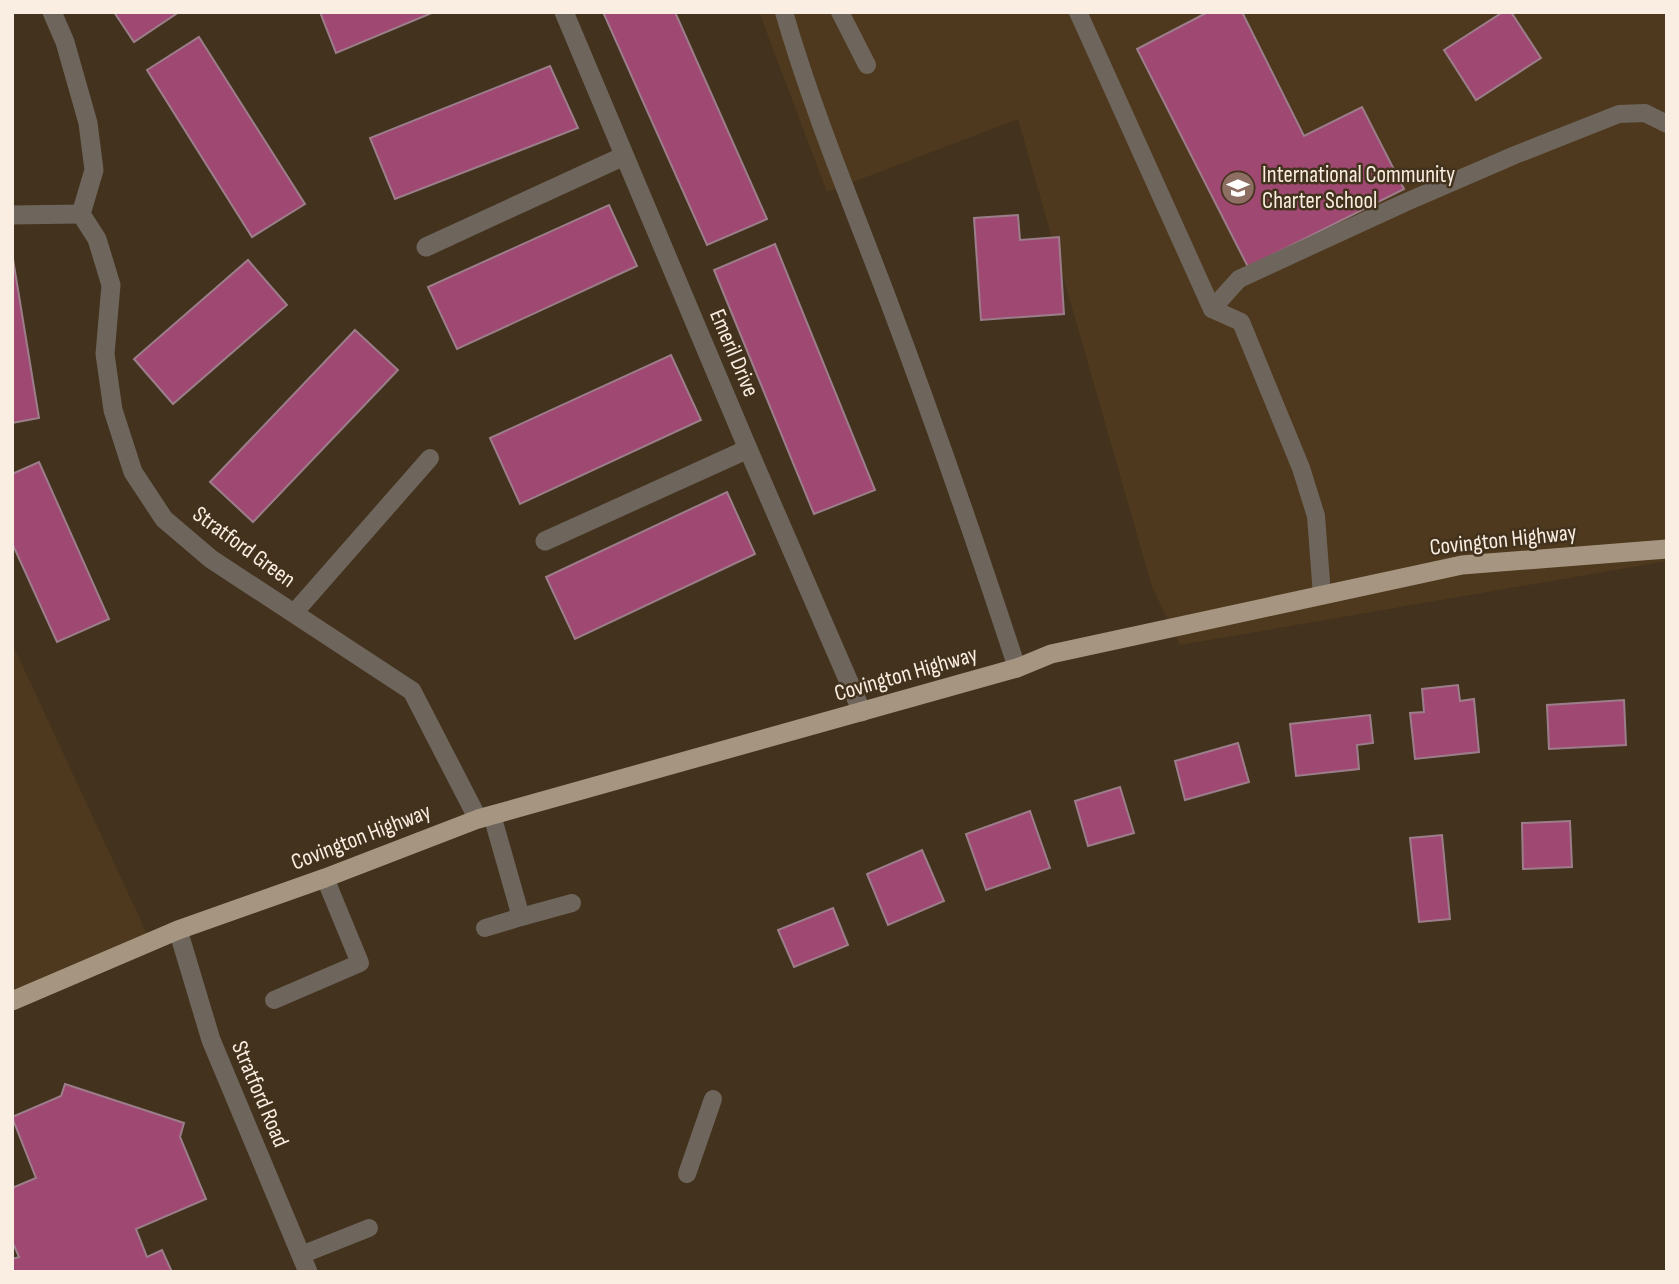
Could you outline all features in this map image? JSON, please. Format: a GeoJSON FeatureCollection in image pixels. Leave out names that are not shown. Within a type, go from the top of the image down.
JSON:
{"type":"FeatureCollection","features":[{"type":"Feature","properties":{"kind":"main road","name":"Covington Highway"},"geometry":{"type":"LineString","coordinates":[[12,1001],[178,930],[485,817],[1017,668],[1051,654],[1462,565],[1667,549]]}},
{"type":"Feature","properties":{"kind":"street"},"geometry":{"type":"LineString","coordinates":[[12,215],[81,214],[94,170],[88,123],[65,42],[52,12]]}},
{"type":"Feature","properties":{"kind":"street","name":"Emeril Drive"},"geometry":{"type":"LineString","coordinates":[[564,12],[862,712]]}},
{"type":"Feature","properties":{"kind":"street"},"geometry":{"type":"LineString","coordinates":[[426,247],[624,156]]}},
{"type":"Feature","properties":{"kind":"street","name":"Stratford Green"},"geometry":{"type":"LineString","coordinates":[[81,214],[97,239],[111,285],[106,354],[113,410],[132,472],[164,519],[211,559],[412,691],[485,817]]}},
{"type":"Feature","properties":{"kind":"street"},"geometry":{"type":"LineString","coordinates":[[545,541],[748,449]]}},
{"type":"Feature","properties":{"kind":"street","name":"Stratford Road"},"geometry":{"type":"LineString","coordinates":[[178,930],[211,1040],[305,1263]]}},
{"type":"Feature","properties":{"kind":"lane"},"geometry":{"type":"LineString","coordinates":[[784,12],[816,113],[967,514],[1017,668]]}},
{"type":"Feature","properties":{"kind":"lane"},"geometry":{"type":"LineString","coordinates":[[840,12],[867,65]]}},
{"type":"Feature","properties":{"kind":"lane"},"geometry":{"type":"LineString","coordinates":[[1078,12],[1212,309],[1241,322],[1301,468],[1317,516],[1322,595]]}},
{"type":"Feature","properties":{"kind":"lane"},"geometry":{"type":"LineString","coordinates":[[1212,309],[1239,279],[1515,155],[1619,114],[1645,113],[1667,124]]}},
{"type":"Feature","properties":{"kind":"lane"},"geometry":{"type":"LineString","coordinates":[[294,613],[430,457]]}},
{"type":"Feature","properties":{"kind":"lane"},"geometry":{"type":"LineString","coordinates":[[485,817],[521,917]]}},
{"type":"Feature","properties":{"kind":"lane"},"geometry":{"type":"LineString","coordinates":[[274,1000],[360,963],[325,878]]}},
{"type":"Feature","properties":{"kind":"lane"},"geometry":{"type":"LineString","coordinates":[[485,928],[572,903]]}},
{"type":"Feature","properties":{"kind":"lane"},"geometry":{"type":"LineString","coordinates":[[687,1174],[713,1099]]}},
{"type":"Feature","properties":{"kind":"lane"},"geometry":{"type":"LineString","coordinates":[[305,1263],[369,1228]]}},
{"type":"Feature","properties":{"kind":"shaded area"},"geometry":{"type":"Polygon","coordinates":[[[759,12],[1667,12],[1667,561],[1180,645],[1152,587],[1018,119],[827,192],[759,12]]]}},
{"type":"Feature","properties":{"kind":"shaded area"},"geometry":{"type":"Polygon","coordinates":[[[12,643],[154,949],[12,1009],[12,643]]]}},
{"type":"Feature","properties":{"kind":"building"},"geometry":{"type":"Polygon","coordinates":[[[114,12],[179,12],[134,42],[114,12]]]}},
{"type":"Feature","properties":{"kind":"building"},"geometry":{"type":"Polygon","coordinates":[[[320,12],[434,12],[336,53],[320,12]]]}},
{"type":"Feature","properties":{"kind":"building"},"geometry":{"type":"Polygon","coordinates":[[[603,12],[675,12],[767,219],[707,245],[603,12]]]}},
{"type":"Feature","properties":{"kind":"building"},"geometry":{"type":"Polygon","coordinates":[[[1208,12],[1242,12],[1304,136],[1362,107],[1404,189],[1248,267],[1137,49],[1208,12]]]}},
{"type":"Feature","properties":{"kind":"building"},"geometry":{"type":"Polygon","coordinates":[[[1503,12],[1511,12],[1541,58],[1476,100],[1444,50],[1503,12]]]}},
{"type":"Feature","properties":{"kind":"building"},"geometry":{"type":"Polygon","coordinates":[[[199,37],[305,204],[252,237],[147,70],[199,37]]]}},
{"type":"Feature","properties":{"kind":"building"},"geometry":{"type":"Polygon","coordinates":[[[550,66],[578,128],[395,199],[370,138],[550,66]]]}},
{"type":"Feature","properties":{"kind":"building"},"geometry":{"type":"Polygon","coordinates":[[[609,205],[637,266],[457,349],[428,287],[609,205]]]}},
{"type":"Feature","properties":{"kind":"building"},"geometry":{"type":"Polygon","coordinates":[[[1018,215],[1020,240],[1059,237],[1064,314],[981,320],[974,218],[1018,215]]]}},
{"type":"Feature","properties":{"kind":"building"},"geometry":{"type":"Polygon","coordinates":[[[775,244],[875,490],[814,514],[714,270],[775,244]]]}},
{"type":"Feature","properties":{"kind":"building"},"geometry":{"type":"Polygon","coordinates":[[[12,253],[39,418],[12,423],[12,253]]]}},
{"type":"Feature","properties":{"kind":"building"},"geometry":{"type":"Polygon","coordinates":[[[248,260],[287,305],[173,404],[134,359],[248,260]]]}},
{"type":"Feature","properties":{"kind":"building"},"geometry":{"type":"Polygon","coordinates":[[[355,330],[398,370],[253,522],[210,482],[355,330]]]}},
{"type":"Feature","properties":{"kind":"building"},"geometry":{"type":"Polygon","coordinates":[[[671,355],[701,420],[520,504],[490,438],[671,355]]]}},
{"type":"Feature","properties":{"kind":"building"},"geometry":{"type":"Polygon","coordinates":[[[39,462],[109,619],[57,642],[12,543],[12,474],[39,462]]]}},
{"type":"Feature","properties":{"kind":"building"},"geometry":{"type":"Polygon","coordinates":[[[727,492],[755,554],[575,639],[546,577],[727,492]]]}},
{"type":"Feature","properties":{"kind":"building"},"geometry":{"type":"Polygon","coordinates":[[[1458,685],[1460,701],[1474,699],[1479,752],[1415,759],[1410,713],[1424,712],[1422,689],[1458,685]]]}},
{"type":"Feature","properties":{"kind":"building"},"geometry":{"type":"Polygon","coordinates":[[[1624,700],[1626,745],[1549,749],[1547,705],[1624,700]]]}},
{"type":"Feature","properties":{"kind":"building"},"geometry":{"type":"Polygon","coordinates":[[[1370,715],[1373,743],[1357,745],[1359,769],[1296,776],[1290,724],[1370,715]]]}},
{"type":"Feature","properties":{"kind":"building"},"geometry":{"type":"Polygon","coordinates":[[[1238,743],[1249,782],[1185,800],[1175,761],[1238,743]]]}},
{"type":"Feature","properties":{"kind":"building"},"geometry":{"type":"Polygon","coordinates":[[[1120,787],[1134,833],[1088,846],[1075,801],[1120,787]]]}},
{"type":"Feature","properties":{"kind":"building"},"geometry":{"type":"Polygon","coordinates":[[[1030,811],[1050,868],[986,890],[966,834],[1030,811]]]}},
{"type":"Feature","properties":{"kind":"building"},"geometry":{"type":"Polygon","coordinates":[[[1570,821],[1572,867],[1523,869],[1522,823],[1570,821]]]}},
{"type":"Feature","properties":{"kind":"building"},"geometry":{"type":"Polygon","coordinates":[[[1442,835],[1450,919],[1419,922],[1410,838],[1442,835]]]}},
{"type":"Feature","properties":{"kind":"building"},"geometry":{"type":"Polygon","coordinates":[[[922,850],[944,901],[888,925],[867,874],[922,850]]]}},
{"type":"Feature","properties":{"kind":"building"},"geometry":{"type":"Polygon","coordinates":[[[833,908],[848,945],[794,967],[778,930],[833,908]]]}},
{"type":"Feature","properties":{"kind":"building"},"geometry":{"type":"Polygon","coordinates":[[[65,1084],[184,1123],[180,1137],[206,1199],[136,1229],[147,1257],[162,1250],[172,1272],[12,1272],[12,1259],[19,1257],[12,1241],[12,1188],[36,1178],[12,1117],[61,1096],[65,1084]]]}},
{"type":"Feature","properties":{"kind":"place","name":"International Community Charter School"},"geometry":{"type":"Point","coordinates":[1238,188]}}]}
